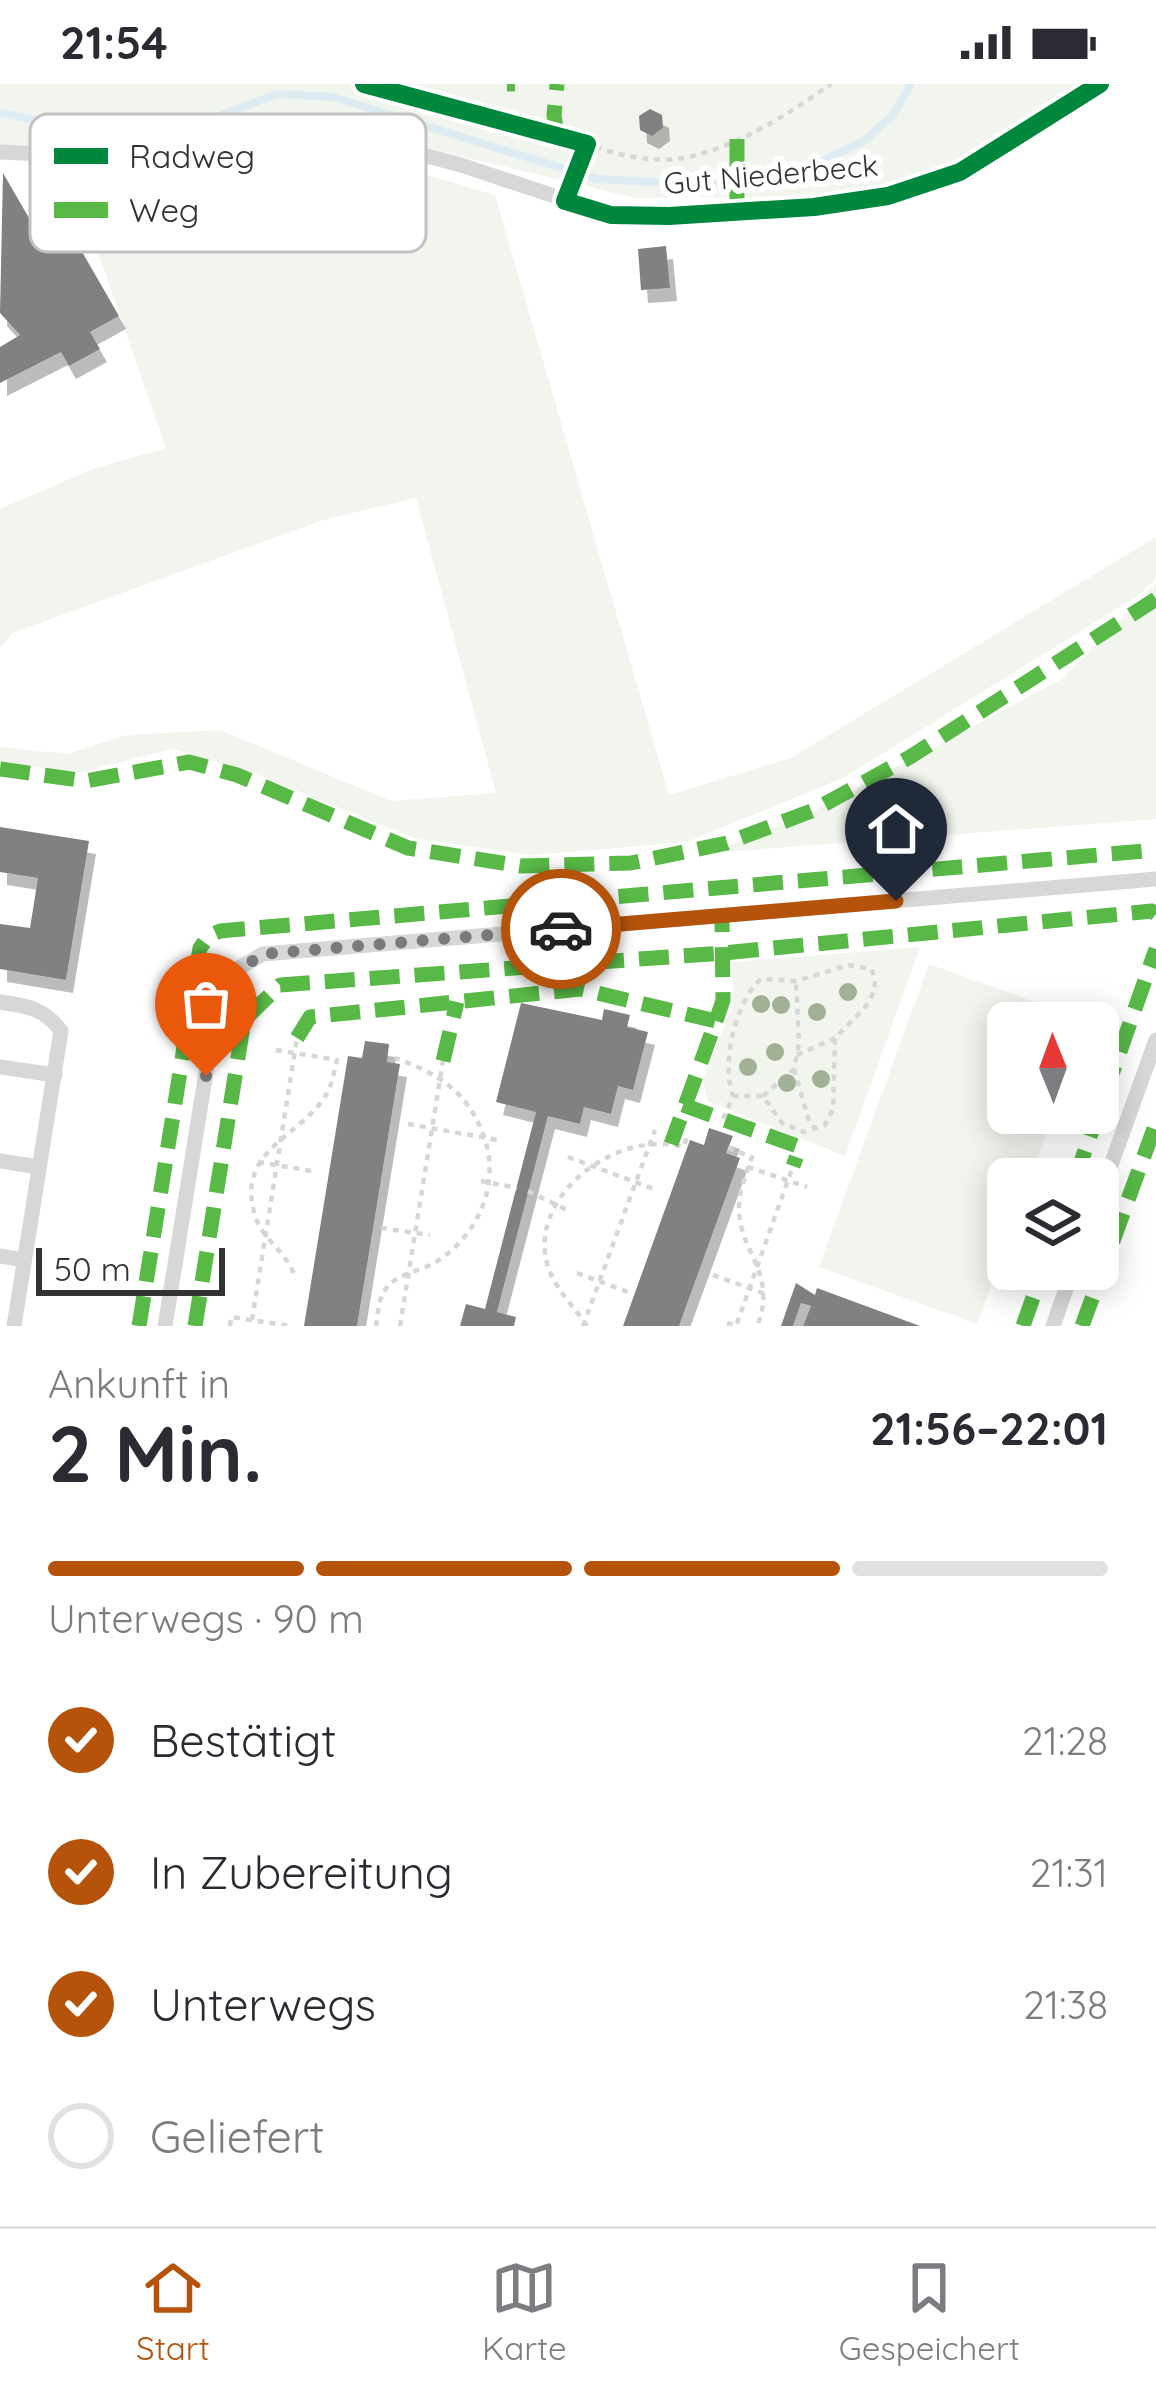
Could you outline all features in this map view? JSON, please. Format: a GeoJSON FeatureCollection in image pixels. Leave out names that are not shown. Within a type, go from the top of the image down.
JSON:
{"type":"FeatureCollection","features":[{"type":"Feature","properties":{"kind":"lane","name":"Gut Niederbeck"},"geometry":{"type":"LineString","coordinates":[[426,156],[611,215],[814,207],[888,196],[934,183],[985,158],[1100,84]]}},
{"type":"Feature","properties":{"kind":"lane","name":"Gut Niederbeck"},"geometry":{"type":"LineString","coordinates":[[0,152],[30,154]]}},
{"type":"Feature","properties":{"kind":"lane"},"geometry":{"type":"LineString","coordinates":[[165,1326],[219,992],[237,970],[263,954],[1156,879]]}},
{"type":"Feature","properties":{"kind":"lane"},"geometry":{"type":"LineString","coordinates":[[0,1002],[49,1015],[61,1030],[14,1326]]}},
{"type":"Feature","properties":{"kind":"lane"},"geometry":{"type":"LineString","coordinates":[[1113,1158],[1156,1040]]}},
{"type":"Feature","properties":{"kind":"lane"},"geometry":{"type":"LineString","coordinates":[[0,1067],[55,1075]]}},
{"type":"Feature","properties":{"kind":"lane"},"geometry":{"type":"LineString","coordinates":[[0,1161],[39,1167]]}},
{"type":"Feature","properties":{"kind":"lane"},"geometry":{"type":"LineString","coordinates":[[0,1256],[24,1259]]}},
{"type":"Feature","properties":{"kind":"lane"},"geometry":{"type":"LineString","coordinates":[[1053,1326],[1066,1290]]}},
{"type":"Feature","properties":{"kind":"path"},"geometry":{"type":"LineString","coordinates":[[364,84],[627,154],[682,158],[772,124],[831,84]]}},
{"type":"Feature","properties":{"kind":"path"},"geometry":{"type":"LineString","coordinates":[[572,185],[587,144]]}},
{"type":"Feature","properties":{"kind":"path"},"geometry":{"type":"LineString","coordinates":[[723,1119],[733,1096],[726,1058],[750,988],[761,979],[796,981],[848,965],[871,969],[878,982],[876,993],[835,1038],[796,1055]]}},
{"type":"Feature","properties":{"kind":"path"},"geometry":{"type":"LineString","coordinates":[[796,981],[794,1069],[808,1121],[815,1129]]}},
{"type":"Feature","properties":{"kind":"path"},"geometry":{"type":"LineString","coordinates":[[252,1320],[297,1038]]}},
{"type":"Feature","properties":{"kind":"path"},"geometry":{"type":"LineString","coordinates":[[763,1096],[782,1123],[804,1132],[825,1125],[833,1109],[835,1038]]}},
{"type":"Feature","properties":{"kind":"path"},"geometry":{"type":"LineString","coordinates":[[276,1050],[337,1060],[327,1094],[258,1162],[253,1212],[295,1277]]}},
{"type":"Feature","properties":{"kind":"path"},"geometry":{"type":"LineString","coordinates":[[376,1326],[385,1289],[440,1260],[464,1237],[484,1206],[490,1183],[485,1138],[472,1107],[441,1077],[395,1058]]}},
{"type":"Feature","properties":{"kind":"path"},"geometry":{"type":"LineString","coordinates":[[400,1326],[443,1061]]}},
{"type":"Feature","properties":{"kind":"path"},"geometry":{"type":"LineString","coordinates":[[733,1096],[763,1096],[794,1069]]}},
{"type":"Feature","properties":{"kind":"path"},"geometry":{"type":"LineString","coordinates":[[407,1124],[498,1140]]}},
{"type":"Feature","properties":{"kind":"path"},"geometry":{"type":"LineString","coordinates":[[585,1324],[655,1130]]}},
{"type":"Feature","properties":{"kind":"path"},"geometry":{"type":"LineString","coordinates":[[585,1324],[549,1274],[544,1236],[557,1206],[592,1166],[622,1148],[651,1142],[683,1148],[689,1133]]}},
{"type":"Feature","properties":{"kind":"path"},"geometry":{"type":"LineString","coordinates":[[728,1148],[752,1157],[739,1204],[766,1295],[757,1326]]}},
{"type":"Feature","properties":{"kind":"path"},"geometry":{"type":"LineString","coordinates":[[568,1157],[655,1189]]}},
{"type":"Feature","properties":{"kind":"path"},"geometry":{"type":"LineString","coordinates":[[258,1162],[317,1172]]}},
{"type":"Feature","properties":{"kind":"path"},"geometry":{"type":"LineString","coordinates":[[728,1323],[736,1326],[793,1166]]}},
{"type":"Feature","properties":{"kind":"path"},"geometry":{"type":"LineString","coordinates":[[748,1167],[807,1187]]}},
{"type":"Feature","properties":{"kind":"path"},"geometry":{"type":"LineString","coordinates":[[481,1180],[517,1188]]}},
{"type":"Feature","properties":{"kind":"path"},"geometry":{"type":"LineString","coordinates":[[528,1191],[569,1211]]}},
{"type":"Feature","properties":{"kind":"path"},"geometry":{"type":"LineString","coordinates":[[381,1228],[430,1235]]}},
{"type":"Feature","properties":{"kind":"path"},"geometry":{"type":"LineString","coordinates":[[577,1273],[628,1292]]}},
{"type":"Feature","properties":{"kind":"path"},"geometry":{"type":"LineString","coordinates":[[712,1275],[766,1295]]}},
{"type":"Feature","properties":{"kind":"path"},"geometry":{"type":"LineString","coordinates":[[230,1326],[231,1317],[290,1326]]}},
{"type":"Feature","properties":{"kind":"shaded area"},"geometry":{"type":"Polygon","coordinates":[[[0,84],[1085,84],[979,152],[931,176],[825,196],[635,198],[426,148],[426,114],[30,114],[30,154],[0,154],[0,84]]]}},
{"type":"Feature","properties":{"kind":"shaded area"},"geometry":{"type":"Polygon","coordinates":[[[426,175],[495,195],[669,795],[791,758],[1156,537],[1156,578],[1139,595],[845,777],[687,842],[531,855],[417,839],[248,771],[173,749],[78,773],[0,762],[0,747],[67,754],[127,735],[220,730],[391,801],[496,793],[416,498],[323,520],[12,633],[0,648],[0,509],[93,469],[166,448],[98,252],[426,252],[426,175]]]}},
{"type":"Feature","properties":{"kind":"shaded area"},"geometry":{"type":"Polygon","coordinates":[[[1156,583],[1156,819],[711,853],[814,811],[1062,679],[1156,583]]]}},
{"type":"Feature","properties":{"kind":"shaded area"},"geometry":{"type":"Polygon","coordinates":[[[920,947],[845,1156],[708,1101],[703,1081],[733,1004],[733,962],[920,947]]]}},
{"type":"Feature","properties":{"kind":"shaded area"},"geometry":{"type":"Polygon","coordinates":[[[929,964],[1034,1002],[987,1002],[987,1134],[1046,1134],[1038,1158],[987,1158],[990,1290],[977,1324],[819,1267],[929,964]]]}},
{"type":"Feature","properties":{"kind":"building"},"geometry":{"type":"Polygon","coordinates":[[[650,109],[662,115],[663,128],[652,136],[640,130],[639,116],[650,109]]]}},
{"type":"Feature","properties":{"kind":"building"},"geometry":{"type":"Polygon","coordinates":[[[3,173],[30,220],[30,252],[82,252],[119,316],[90,332],[100,349],[69,366],[61,352],[0,383],[0,347],[20,335],[0,313],[3,173]]]}},
{"type":"Feature","properties":{"kind":"building"},"geometry":{"type":"Polygon","coordinates":[[[666,246],[670,288],[641,290],[638,249],[666,246]]]}},
{"type":"Feature","properties":{"kind":"building"},"geometry":{"type":"Polygon","coordinates":[[[0,827],[89,841],[66,980],[0,969],[0,924],[30,928],[38,878],[0,872],[0,827]]]}},
{"type":"Feature","properties":{"kind":"building"},"geometry":{"type":"Polygon","coordinates":[[[521,1003],[602,1020],[604,1009],[630,1015],[627,1027],[648,1032],[633,1090],[618,1086],[611,1114],[584,1107],[580,1124],[548,1116],[497,1312],[516,1317],[514,1326],[460,1326],[466,1304],[485,1309],[536,1112],[496,1102],[521,1003]]]}},
{"type":"Feature","properties":{"kind":"building"},"geometry":{"type":"Polygon","coordinates":[[[365,1041],[389,1044],[387,1062],[400,1064],[357,1326],[304,1326],[348,1056],[362,1058],[365,1041]]]}},
{"type":"Feature","properties":{"kind":"building"},"geometry":{"type":"Polygon","coordinates":[[[709,1128],[733,1136],[726,1153],[740,1158],[679,1326],[623,1326],[690,1140],[704,1145],[709,1128]]]}},
{"type":"Feature","properties":{"kind":"building"},"geometry":{"type":"Polygon","coordinates":[[[796,1283],[815,1295],[817,1288],[920,1326],[803,1326],[811,1306],[801,1303],[793,1326],[781,1326],[796,1283]]]}},
{"type":"Feature","properties":{"kind":"waterway"},"geometry":{"type":"LineString","coordinates":[[426,126],[597,179],[709,185],[781,181],[864,141],[893,115],[911,84]]}},
{"type":"Feature","properties":{"kind":"waterway"},"geometry":{"type":"LineString","coordinates":[[224,114],[277,94],[333,97],[388,114]]}},
{"type":"Feature","properties":{"kind":"waterway"},"geometry":{"type":"LineString","coordinates":[[0,113],[30,119]]}},
{"type":"Feature","properties":{"kind":"marked path"},"geometry":{"type":"LineString","coordinates":[[507,84],[515,84]]}},
{"type":"Feature","properties":{"kind":"marked path"},"geometry":{"type":"LineString","coordinates":[[557,84],[557,135]]}},
{"type":"Feature","properties":{"kind":"marked path"},"geometry":{"type":"LineString","coordinates":[[737,139],[737,212]]}},
{"type":"Feature","properties":{"kind":"marked path"},"geometry":{"type":"LineString","coordinates":[[0,769],[86,781],[189,762],[237,775],[408,848],[521,866],[631,863],[727,843],[814,810],[910,757],[1156,599]]}},
{"type":"Feature","properties":{"kind":"marked path"},"geometry":{"type":"LineString","coordinates":[[139,1326],[200,948],[209,936],[220,931],[1156,850]]}},
{"type":"Feature","properties":{"kind":"marked path"},"geometry":{"type":"LineString","coordinates":[[195,1326],[244,1020],[280,985],[723,953],[1156,914]]}},
{"type":"Feature","properties":{"kind":"marked path"},"geometry":{"type":"LineString","coordinates":[[716,1021],[723,1000],[722,916]]}},
{"type":"Feature","properties":{"kind":"marked path"},"geometry":{"type":"LineString","coordinates":[[1082,1158],[1156,949]]}},
{"type":"Feature","properties":{"kind":"marked path"},"geometry":{"type":"LineString","coordinates":[[297,1038],[310,1017],[580,989],[716,1021],[671,1144]]}},
{"type":"Feature","properties":{"kind":"marked path"},"geometry":{"type":"LineString","coordinates":[[443,1061],[457,1002]]}},
{"type":"Feature","properties":{"kind":"marked path"},"geometry":{"type":"LineString","coordinates":[[683,1105],[800,1147],[793,1166]]}},
{"type":"Feature","properties":{"kind":"marked path"},"geometry":{"type":"LineString","coordinates":[[1082,1326],[1156,1123]]}},
{"type":"Feature","properties":{"kind":"marked path"},"geometry":{"type":"LineString","coordinates":[[1023,1326],[1036,1290]]}},
{"type":"Feature","properties":{"kind":"cycle path"},"geometry":{"type":"LineString","coordinates":[[364,84],[587,144],[565,201],[611,215],[669,216],[814,207],[888,196],[960,172],[1100,84]]}},
{"type":"Feature","properties":{"kind":"way so far"},"geometry":{"type":"LineString","coordinates":[[206,1076],[219,992],[237,970],[263,954],[561,929]]}},
{"type":"Feature","properties":{"kind":"route"},"geometry":{"type":"LineString","coordinates":[[561,929],[896,901]]}}]}
